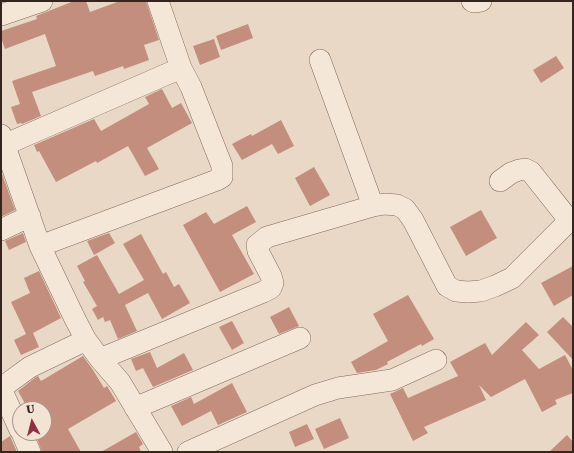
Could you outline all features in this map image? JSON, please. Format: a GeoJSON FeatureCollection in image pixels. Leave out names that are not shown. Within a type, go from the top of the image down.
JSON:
{"type":"FeatureCollection","features":[{"type":"Feature","properties":{"kind":"street"},"geometry":{"type":"LineString","coordinates":[[1,15],[42,1]]}},
{"type":"Feature","properties":{"kind":"street"},"geometry":{"type":"LineString","coordinates":[[40,246],[222,177],[222,166],[182,68],[158,1]]}},
{"type":"Feature","properties":{"kind":"street"},"geometry":{"type":"LineString","coordinates":[[472,1],[481,1]]}},
{"type":"Feature","properties":{"kind":"street"},"geometry":{"type":"LineString","coordinates":[[320,60],[373,206]]}},
{"type":"Feature","properties":{"kind":"street"},"geometry":{"type":"LineString","coordinates":[[162,452],[120,382],[86,340],[40,246],[3,140],[182,68]]}},
{"type":"Feature","properties":{"kind":"street"},"geometry":{"type":"LineString","coordinates":[[100,359],[271,288],[273,283],[271,276],[258,251],[257,245],[267,238],[373,206],[385,204],[397,205],[405,209],[447,286],[456,291],[480,291],[495,286],[512,278],[571,218],[531,172],[525,169],[511,172],[500,181]]}},
{"type":"Feature","properties":{"kind":"street"},"geometry":{"type":"LineString","coordinates":[[1,230],[30,216]]}},
{"type":"Feature","properties":{"kind":"street"},"geometry":{"type":"LineString","coordinates":[[136,408],[300,338]]}},
{"type":"Feature","properties":{"kind":"street"},"geometry":{"type":"LineString","coordinates":[[23,442],[1,389],[30,367],[86,340]]}},
{"type":"Feature","properties":{"kind":"street"},"geometry":{"type":"LineString","coordinates":[[188,452],[316,395],[338,388],[392,380],[436,360]]}},
{"type":"Feature","properties":{"kind":"building"},"geometry":{"type":"Polygon","coordinates":[[[74,1],[86,1],[90,12],[120,1],[146,1],[159,40],[144,45],[149,60],[124,69],[123,66],[95,76],[93,71],[32,92],[41,116],[22,124],[17,124],[11,107],[20,104],[12,81],[56,66],[45,34],[5,49],[1,38],[1,31],[37,19],[36,16],[74,1]]]}},
{"type":"Feature","properties":{"kind":"building"},"geometry":{"type":"Polygon","coordinates":[[[248,24],[253,38],[221,50],[216,36],[248,24]]]}},
{"type":"Feature","properties":{"kind":"building"},"geometry":{"type":"Polygon","coordinates":[[[214,39],[220,57],[200,65],[193,46],[214,39]]]}},
{"type":"Feature","properties":{"kind":"building"},"geometry":{"type":"Polygon","coordinates":[[[556,56],[564,68],[541,83],[533,70],[556,56]]]}},
{"type":"Feature","properties":{"kind":"building"},"geometry":{"type":"Polygon","coordinates":[[[162,89],[172,108],[181,103],[192,123],[147,148],[159,169],[145,176],[128,146],[97,163],[96,161],[56,182],[39,151],[37,152],[34,145],[94,119],[101,131],[149,104],[145,97],[162,89]]]}},
{"type":"Feature","properties":{"kind":"building"},"geometry":{"type":"Polygon","coordinates":[[[281,120],[294,146],[278,154],[272,144],[242,160],[232,144],[251,134],[252,136],[281,120]]]}},
{"type":"Feature","properties":{"kind":"building"},"geometry":{"type":"Polygon","coordinates":[[[314,167],[330,195],[310,206],[295,178],[314,167]]]}},
{"type":"Feature","properties":{"kind":"building"},"geometry":{"type":"Polygon","coordinates":[[[1,171],[15,210],[1,217],[1,171]]]}},
{"type":"Feature","properties":{"kind":"building"},"geometry":{"type":"Polygon","coordinates":[[[247,206],[256,222],[232,235],[254,274],[220,292],[183,225],[206,212],[214,224],[247,206]]]}},
{"type":"Feature","properties":{"kind":"building"},"geometry":{"type":"Polygon","coordinates":[[[481,210],[497,238],[466,256],[450,227],[481,210]]]}},
{"type":"Feature","properties":{"kind":"building"},"geometry":{"type":"Polygon","coordinates":[[[23,233],[26,242],[9,250],[5,241],[23,233]]]}},
{"type":"Feature","properties":{"kind":"building"},"geometry":{"type":"Polygon","coordinates":[[[109,233],[115,243],[94,255],[87,241],[109,233]]]}},
{"type":"Feature","properties":{"kind":"building"},"geometry":{"type":"Polygon","coordinates":[[[141,234],[163,274],[166,272],[174,287],[179,284],[190,303],[162,319],[148,293],[125,305],[137,331],[118,339],[110,320],[105,322],[103,317],[98,320],[92,309],[97,306],[83,282],[85,281],[77,266],[97,255],[119,294],[144,280],[123,244],[141,234]]]}},
{"type":"Feature","properties":{"kind":"building"},"geometry":{"type":"Polygon","coordinates":[[[573,266],[573,295],[554,306],[541,283],[573,266]]]}},
{"type":"Feature","properties":{"kind":"building"},"geometry":{"type":"Polygon","coordinates":[[[39,271],[61,318],[33,333],[39,347],[21,355],[14,340],[26,334],[11,302],[30,293],[24,278],[39,271]]]}},
{"type":"Feature","properties":{"kind":"building"},"geometry":{"type":"Polygon","coordinates":[[[408,295],[434,339],[422,346],[421,344],[387,362],[388,364],[376,370],[357,373],[351,362],[388,341],[373,314],[408,295]]]}},
{"type":"Feature","properties":{"kind":"building"},"geometry":{"type":"Polygon","coordinates":[[[289,307],[299,326],[279,334],[270,317],[289,307]]]}},
{"type":"Feature","properties":{"kind":"building"},"geometry":{"type":"Polygon","coordinates":[[[563,317],[573,327],[573,360],[547,332],[563,317]]]}},
{"type":"Feature","properties":{"kind":"building"},"geometry":{"type":"Polygon","coordinates":[[[232,321],[244,343],[232,350],[219,327],[232,321]]]}},
{"type":"Feature","properties":{"kind":"building"},"geometry":{"type":"Polygon","coordinates":[[[526,322],[539,335],[522,350],[539,369],[565,355],[573,370],[573,393],[555,400],[557,404],[542,412],[525,379],[491,397],[479,385],[486,400],[424,427],[428,433],[413,441],[390,394],[403,388],[408,398],[458,376],[450,362],[485,343],[492,355],[526,322]]]}},
{"type":"Feature","properties":{"kind":"building"},"geometry":{"type":"Polygon","coordinates":[[[150,352],[157,368],[184,353],[193,370],[153,387],[143,368],[136,371],[131,359],[150,352]]]}},
{"type":"Feature","properties":{"kind":"building"},"geometry":{"type":"Polygon","coordinates":[[[83,356],[104,388],[107,386],[116,401],[68,429],[81,452],[42,452],[38,441],[52,441],[52,401],[24,401],[18,391],[38,376],[41,381],[83,356]]]}},
{"type":"Feature","properties":{"kind":"building"},"geometry":{"type":"Polygon","coordinates":[[[232,383],[247,412],[218,425],[211,411],[182,426],[171,406],[191,397],[194,404],[232,383]]]}},
{"type":"Feature","properties":{"kind":"building"},"geometry":{"type":"Polygon","coordinates":[[[340,418],[349,438],[324,449],[315,429],[340,418]]]}},
{"type":"Feature","properties":{"kind":"building"},"geometry":{"type":"Polygon","coordinates":[[[307,424],[314,439],[295,447],[289,432],[307,424]]]}},
{"type":"Feature","properties":{"kind":"building"},"geometry":{"type":"Polygon","coordinates":[[[136,432],[143,444],[139,447],[141,452],[101,452],[136,432]]]}},
{"type":"Feature","properties":{"kind":"building"},"geometry":{"type":"Polygon","coordinates":[[[567,435],[573,442],[573,452],[549,452],[567,435]]]}},
{"type":"Feature","properties":{"kind":"building"},"geometry":{"type":"Polygon","coordinates":[[[10,436],[17,452],[1,452],[1,442],[10,436]]]}}]}
